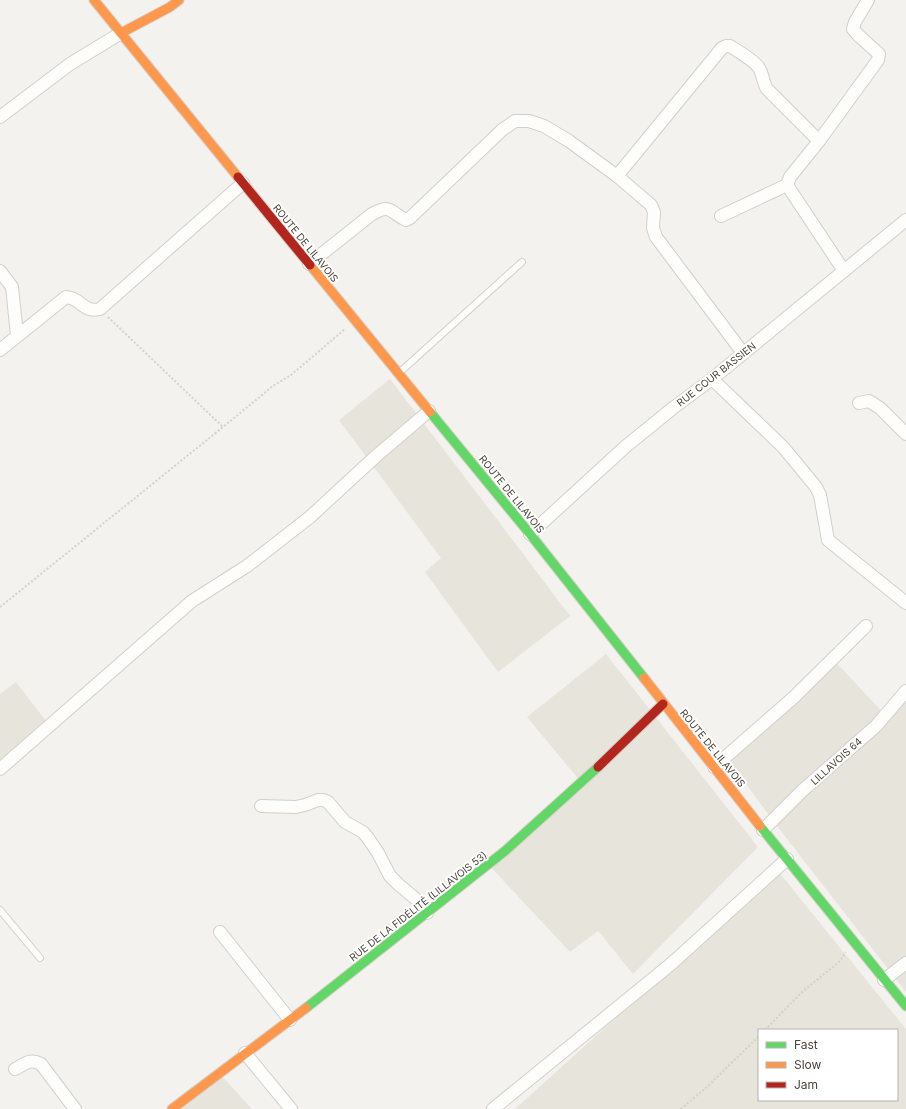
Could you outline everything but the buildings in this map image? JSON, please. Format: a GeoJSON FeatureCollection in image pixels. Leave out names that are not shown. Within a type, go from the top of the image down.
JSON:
{"type":"FeatureCollection","features":[{"type":"Feature","properties":{"kind":"main road","name":"ROUTE DE LILAVOIS"},"geometry":{"type":"LineString","coordinates":[[94,0],[530,534],[763,830],[906,1006]]}},
{"type":"Feature","properties":{"kind":"main road"},"geometry":{"type":"LineString","coordinates":[[121,33],[170,7],[179,0]]}},
{"type":"Feature","properties":{"kind":"main road","name":"RUE DE LA FIDÉLITÉ (LILLAVOIS 53)"},"geometry":{"type":"LineString","coordinates":[[172,1109],[334,986],[516,841],[585,780],[663,704]]}},
{"type":"Feature","properties":{"kind":"street"},"geometry":{"type":"LineString","coordinates":[[721,216],[787,185],[790,177],[819,141],[878,60],[878,54],[853,29],[855,22],[868,0]]}},
{"type":"Feature","properties":{"kind":"street"},"geometry":{"type":"LineString","coordinates":[[0,117],[70,64],[121,33]]}},
{"type":"Feature","properties":{"kind":"street"},"geometry":{"type":"LineString","coordinates":[[617,176],[722,48],[726,46],[730,46],[760,68],[764,85],[767,89],[819,141]]}},
{"type":"Feature","properties":{"kind":"street"},"geometry":{"type":"LineString","coordinates":[[309,264],[380,209],[385,208],[390,210],[406,220],[410,218],[496,135],[515,121],[529,121],[544,126],[569,141],[617,176],[651,205],[654,212],[652,228],[656,237],[744,353]]}},
{"type":"Feature","properties":{"kind":"street"},"geometry":{"type":"LineString","coordinates":[[0,350],[66,297],[70,297],[89,310],[100,309],[243,183]]}},
{"type":"Feature","properties":{"kind":"street"},"geometry":{"type":"LineString","coordinates":[[787,185],[844,270]]}},
{"type":"Feature","properties":{"kind":"street","name":"RUE COUR BASSIEN"},"geometry":{"type":"LineString","coordinates":[[530,534],[625,447],[712,379],[906,220]]}},
{"type":"Feature","properties":{"kind":"street"},"geometry":{"type":"LineString","coordinates":[[0,271],[12,287],[17,336]]}},
{"type":"Feature","properties":{"kind":"street"},"geometry":{"type":"LineString","coordinates":[[712,379],[783,448],[816,487],[820,495],[828,540],[906,603]]}},
{"type":"Feature","properties":{"kind":"street"},"geometry":{"type":"LineString","coordinates":[[859,403],[869,401],[880,408],[906,434]]}},
{"type":"Feature","properties":{"kind":"street"},"geometry":{"type":"LineString","coordinates":[[0,769],[192,601],[247,566],[310,517],[375,457],[429,411]]}},
{"type":"Feature","properties":{"kind":"street"},"geometry":{"type":"LineString","coordinates":[[714,767],[793,698],[866,626]]}},
{"type":"Feature","properties":{"kind":"street","name":"LILLAVOIS 64"},"geometry":{"type":"LineString","coordinates":[[763,830],[803,790],[876,726],[906,691]]}},
{"type":"Feature","properties":{"kind":"street"},"geometry":{"type":"LineString","coordinates":[[261,806],[296,807],[305,806],[318,800],[328,802],[345,822],[363,832],[378,853],[390,876],[416,900],[427,913]]}},
{"type":"Feature","properties":{"kind":"street"},"geometry":{"type":"LineString","coordinates":[[493,1109],[671,964],[787,859]]}},
{"type":"Feature","properties":{"kind":"street"},"geometry":{"type":"LineString","coordinates":[[220,932],[290,1020]]}},
{"type":"Feature","properties":{"kind":"street"},"geometry":{"type":"LineString","coordinates":[[884,980],[906,963]]}},
{"type":"Feature","properties":{"kind":"street"},"geometry":{"type":"LineString","coordinates":[[245,1053],[291,1109]]}},
{"type":"Feature","properties":{"kind":"street"},"geometry":{"type":"LineString","coordinates":[[15,1069],[30,1061],[36,1061],[41,1064],[75,1109]]}},
{"type":"Feature","properties":{"kind":"lane"},"geometry":{"type":"LineString","coordinates":[[399,373],[522,262]]}},
{"type":"Feature","properties":{"kind":"lane"},"geometry":{"type":"LineString","coordinates":[[0,910],[40,958]]}},
{"type":"Feature","properties":{"kind":"path"},"geometry":{"type":"LineString","coordinates":[[100,309],[223,427]]}},
{"type":"Feature","properties":{"kind":"path"},"geometry":{"type":"LineString","coordinates":[[0,607],[273,386],[291,375],[354,320]]}},
{"type":"Feature","properties":{"kind":"path"},"geometry":{"type":"LineString","coordinates":[[766,1029],[802,992],[839,962],[854,943]]}},
{"type":"Feature","properties":{"kind":"path"},"geometry":{"type":"LineString","coordinates":[[681,1109],[708,1086],[758,1037]]}},
{"type":"Feature","properties":{"kind":"shaded area"},"geometry":{"type":"Polygon","coordinates":[[[390,379],[570,616],[498,672],[425,572],[441,558],[339,420],[390,379]]]}},
{"type":"Feature","properties":{"kind":"shaded area"},"geometry":{"type":"Polygon","coordinates":[[[606,654],[758,847],[633,974],[598,931],[570,952],[485,861],[580,781],[527,717],[606,654]]]}},
{"type":"Feature","properties":{"kind":"shaded area"},"geometry":{"type":"Polygon","coordinates":[[[832,658],[888,718],[906,702],[906,992],[777,826],[726,757],[832,658]]]}},
{"type":"Feature","properties":{"kind":"shaded area"},"geometry":{"type":"Polygon","coordinates":[[[16,682],[49,725],[0,768],[0,694],[16,682]]]}},
{"type":"Feature","properties":{"kind":"shaded area"},"geometry":{"type":"Polygon","coordinates":[[[778,871],[906,1029],[906,1109],[515,1109],[778,871]]]}},
{"type":"Feature","properties":{"kind":"shaded area"},"geometry":{"type":"Polygon","coordinates":[[[218,1072],[252,1109],[175,1109],[218,1072]]]}},
{"type":"Feature","properties":{"kind":"traffic: fast"},"geometry":{"type":"LineString","coordinates":[[430,412],[530,534],[644,678]]}},
{"type":"Feature","properties":{"kind":"traffic: fast"},"geometry":{"type":"LineString","coordinates":[[306,1008],[505,851],[598,767]]}},
{"type":"Feature","properties":{"kind":"traffic: fast"},"geometry":{"type":"LineString","coordinates":[[760,826],[906,1006]]}},
{"type":"Feature","properties":{"kind":"traffic: slow"},"geometry":{"type":"LineString","coordinates":[[94,0],[238,177]]}},
{"type":"Feature","properties":{"kind":"traffic: slow"},"geometry":{"type":"LineString","coordinates":[[121,33],[170,7],[179,0]]}},
{"type":"Feature","properties":{"kind":"traffic: slow"},"geometry":{"type":"LineString","coordinates":[[310,265],[430,412]]}},
{"type":"Feature","properties":{"kind":"traffic: slow"},"geometry":{"type":"LineString","coordinates":[[644,678],[760,826]]}},
{"type":"Feature","properties":{"kind":"traffic: slow"},"geometry":{"type":"LineString","coordinates":[[172,1109],[306,1008]]}},
{"type":"Feature","properties":{"kind":"traffic: jam"},"geometry":{"type":"LineString","coordinates":[[238,177],[310,265]]}},
{"type":"Feature","properties":{"kind":"traffic: jam"},"geometry":{"type":"LineString","coordinates":[[598,767],[663,704]]}}]}
